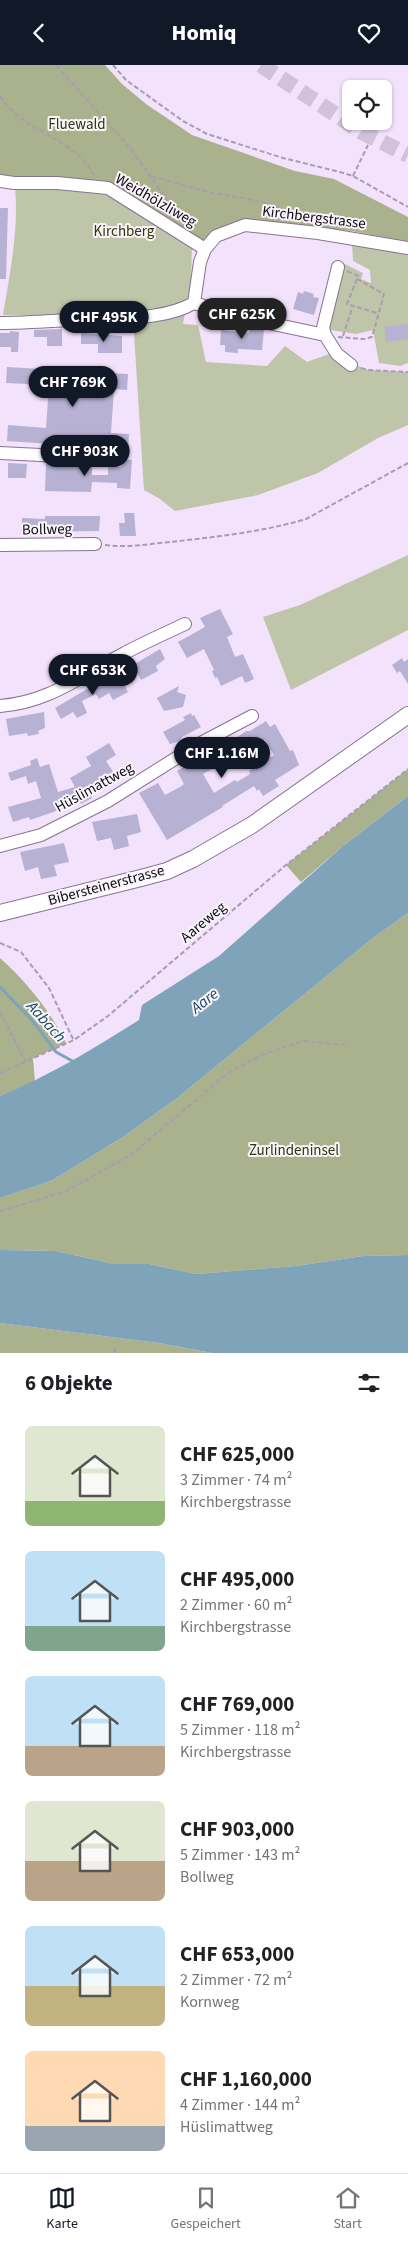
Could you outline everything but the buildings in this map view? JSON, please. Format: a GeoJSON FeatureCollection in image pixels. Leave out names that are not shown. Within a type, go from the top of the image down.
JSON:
{"type":"FeatureCollection","features":[{"type":"Feature","properties":{"kind":"main road","name":"Bibersteinerstrasse"},"geometry":{"type":"LineString","coordinates":[[0,913],[141,878],[166,871],[193,859],[252,825],[408,715]]}},
{"type":"Feature","properties":{"kind":"street","name":"Weidhölzliweg"},"geometry":{"type":"LineString","coordinates":[[0,181],[14,183],[57,183],[108,189],[204,249]]}},
{"type":"Feature","properties":{"kind":"street","name":"Kirchbergstrasse"},"geometry":{"type":"LineString","coordinates":[[204,249],[216,236],[245,225],[297,230],[381,242],[408,248]]}},
{"type":"Feature","properties":{"kind":"street"},"geometry":{"type":"LineString","coordinates":[[194,303],[200,262],[204,249]]}},
{"type":"Feature","properties":{"kind":"street"},"geometry":{"type":"LineString","coordinates":[[338,267],[323,328],[325,335],[337,354],[351,365]]}},
{"type":"Feature","properties":{"kind":"street"},"geometry":{"type":"LineString","coordinates":[[0,323],[133,318],[167,313],[194,303],[241,317],[325,335]]}},
{"type":"Feature","properties":{"kind":"street"},"geometry":{"type":"LineString","coordinates":[[0,453],[102,458]]}},
{"type":"Feature","properties":{"kind":"street","name":"Bollweg"},"geometry":{"type":"LineString","coordinates":[[0,545],[95,544]]}},
{"type":"Feature","properties":{"kind":"street"},"geometry":{"type":"LineString","coordinates":[[0,705],[22,704],[48,696],[122,654],[185,624]]}},
{"type":"Feature","properties":{"kind":"street","name":"Hüslimattweg"},"geometry":{"type":"LineString","coordinates":[[0,846],[41,835],[108,801],[197,745],[252,716]]}},
{"type":"Feature","properties":{"kind":"path"},"geometry":{"type":"LineString","coordinates":[[56,65],[131,149],[152,177],[171,205],[165,225]]}},
{"type":"Feature","properties":{"kind":"path"},"geometry":{"type":"LineString","coordinates":[[113,65],[126,80],[183,121],[207,134],[239,146],[353,176],[408,207]]}},
{"type":"Feature","properties":{"kind":"path"},"geometry":{"type":"LineString","coordinates":[[0,96],[6,105],[36,129],[74,152],[92,171],[101,188]]}},
{"type":"Feature","properties":{"kind":"path"},"geometry":{"type":"LineString","coordinates":[[353,176],[368,145]]}},
{"type":"Feature","properties":{"kind":"path"},"geometry":{"type":"LineString","coordinates":[[152,177],[204,191],[260,201],[286,211],[296,220],[297,230]]}},
{"type":"Feature","properties":{"kind":"path"},"geometry":{"type":"LineString","coordinates":[[325,335],[364,339],[372,337],[377,313],[384,294],[357,279],[358,276],[338,267]]}},
{"type":"Feature","properties":{"kind":"path"},"geometry":{"type":"LineString","coordinates":[[357,279],[348,304],[377,313]]}},
{"type":"Feature","properties":{"kind":"path"},"geometry":{"type":"LineString","coordinates":[[343,337],[353,305]]}},
{"type":"Feature","properties":{"kind":"path"},"geometry":{"type":"LineString","coordinates":[[351,365],[368,370],[408,372]]}},
{"type":"Feature","properties":{"kind":"path"},"geometry":{"type":"LineString","coordinates":[[95,544],[121,547],[192,540],[287,524],[306,519],[408,463]]}},
{"type":"Feature","properties":{"kind":"path","name":"Aareweg"},"geometry":{"type":"LineString","coordinates":[[0,1073],[74,1040],[108,1016],[286,865],[408,769]]}},
{"type":"Feature","properties":{"kind":"path"},"geometry":{"type":"LineString","coordinates":[[0,943],[22,952],[49,987],[74,1040]]}},
{"type":"Feature","properties":{"kind":"path"},"geometry":{"type":"LineString","coordinates":[[0,1013],[25,1061]]}},
{"type":"Feature","properties":{"kind":"path"},"geometry":{"type":"LineString","coordinates":[[0,1211],[67,1191],[132,1154],[227,1074],[261,1055],[303,1041],[347,1045]]}},
{"type":"Feature","properties":{"kind":"path"},"geometry":{"type":"LineString","coordinates":[[114,1353],[116,1349]]}},
{"type":"Feature","properties":{"kind":"green space","name":"Fluewald"},"geometry":{"type":"Polygon","coordinates":[[[0,65],[105,65],[122,84],[146,104],[192,135],[295,171],[334,179],[408,217],[408,242],[352,231],[244,220],[202,245],[108,185],[0,176],[0,65]]]}},
{"type":"Feature","properties":{"kind":"green space","name":"Kirchberg"},"geometry":{"type":"Polygon","coordinates":[[[15,186],[89,189],[120,200],[192,246],[191,281],[183,324],[198,325],[206,362],[267,366],[285,346],[307,362],[329,354],[368,370],[408,372],[408,425],[378,438],[318,473],[258,495],[175,511],[160,499],[144,490],[133,318],[3,315],[15,235],[15,186]]]}},
{"type":"Feature","properties":{"kind":"green space"},"geometry":{"type":"Polygon","coordinates":[[[352,242],[408,253],[408,363],[400,366],[379,363],[373,330],[356,334],[331,330],[327,325],[343,263],[363,273],[361,279],[371,283],[370,270],[353,261],[352,242]]]}},
{"type":"Feature","properties":{"kind":"green space"},"geometry":{"type":"Polygon","coordinates":[[[408,555],[408,630],[291,690],[263,617],[300,605],[408,555]]]}},
{"type":"Feature","properties":{"kind":"green space"},"geometry":{"type":"Polygon","coordinates":[[[408,769],[408,796],[342,847],[301,882],[286,865],[408,769]]]}},
{"type":"Feature","properties":{"kind":"green space","name":"Zurlindeninsel"},"geometry":{"type":"Polygon","coordinates":[[[408,913],[408,1255],[363,1256],[296,1266],[196,1274],[149,1264],[114,1264],[56,1251],[0,1250],[0,1198],[51,1181],[123,1137],[176,1099],[373,938],[408,913]]]}},
{"type":"Feature","properties":{"kind":"green space"},"geometry":{"type":"Polygon","coordinates":[[[0,958],[37,997],[66,1043],[33,1058],[35,1082],[0,1096],[0,958]]]}},
{"type":"Feature","properties":{"kind":"green space"},"geometry":{"type":"Polygon","coordinates":[[[0,1323],[159,1343],[212,1353],[0,1353],[0,1323]]]}},
{"type":"Feature","properties":{"kind":"water","name":"Aare"},"geometry":{"type":"Polygon","coordinates":[[[408,796],[408,913],[373,938],[176,1099],[123,1137],[51,1181],[0,1198],[0,1096],[88,1052],[139,1020],[142,1005],[219,956],[342,847],[408,796]]]}},
{"type":"Feature","properties":{"kind":"water"},"geometry":{"type":"Polygon","coordinates":[[[0,1250],[56,1251],[114,1264],[149,1264],[196,1274],[296,1266],[363,1256],[408,1255],[408,1353],[212,1353],[159,1343],[0,1323],[0,1250]]]}},
{"type":"Feature","properties":{"kind":"waterway","name":"Aabach"},"geometry":{"type":"LineString","coordinates":[[0,987],[31,1019],[56,1052],[76,1063]]}},
{"type":"Feature","properties":{"kind":"tunnel"},"geometry":{"type":"LineString","coordinates":[[261,65],[362,132],[408,155]]}}]}
